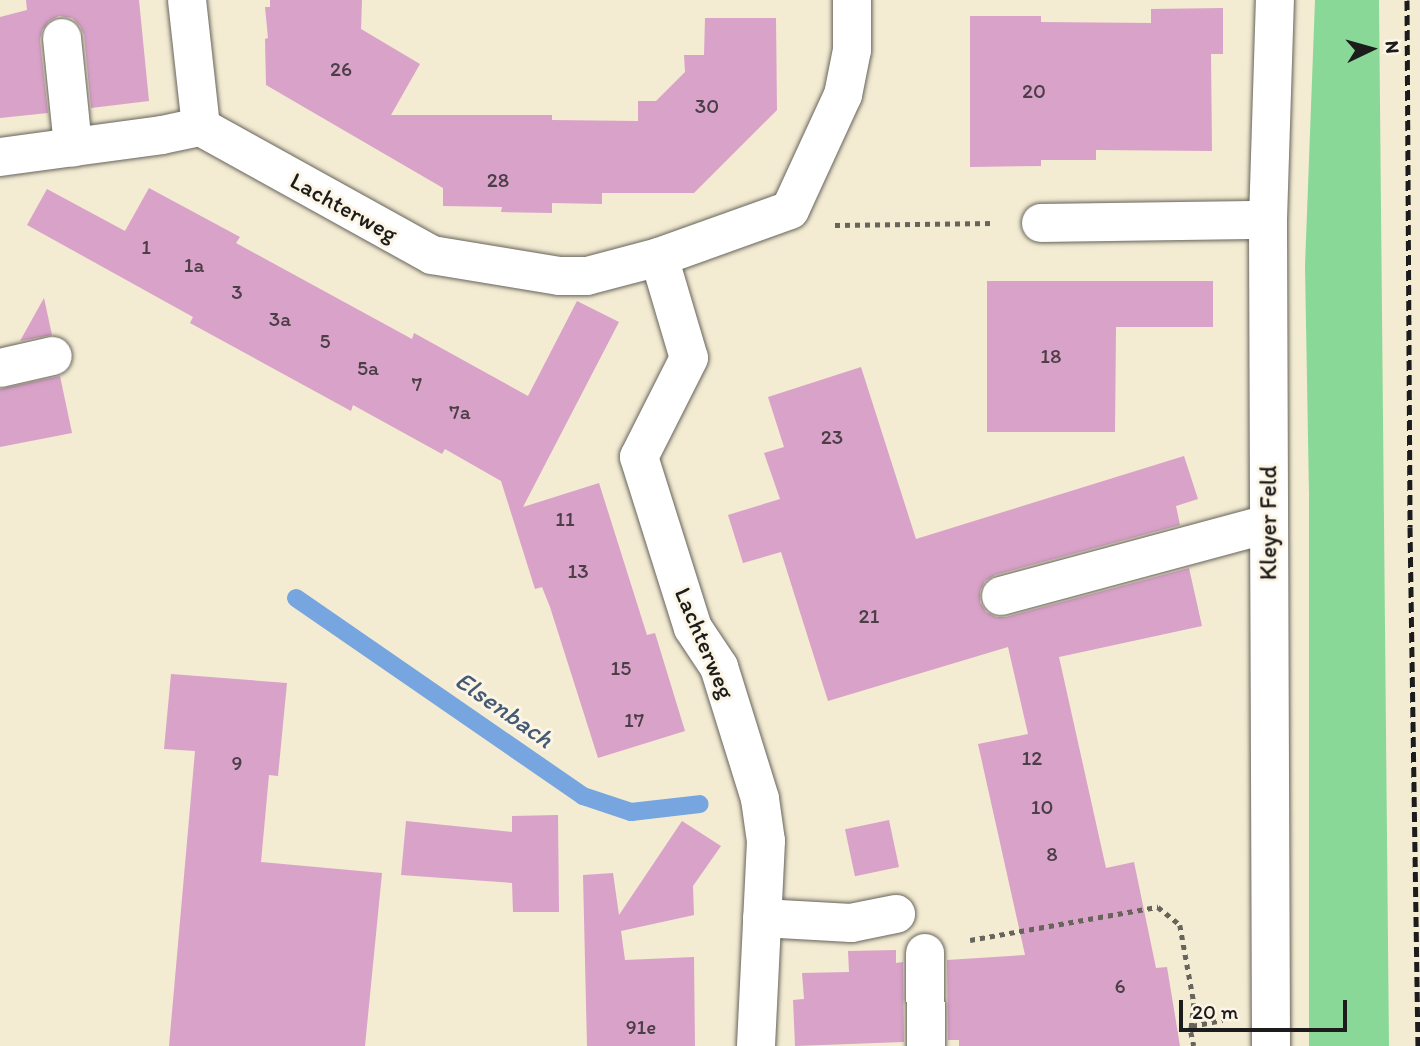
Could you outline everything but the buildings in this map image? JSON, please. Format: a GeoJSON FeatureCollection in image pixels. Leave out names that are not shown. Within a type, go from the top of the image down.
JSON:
{"type":"FeatureCollection","features":[{"type":"Feature","properties":{"kind":"street"},"geometry":{"type":"LineString","coordinates":[[0,157],[201,127],[187,0]]}},
{"type":"Feature","properties":{"kind":"street","name":"Lachterweg"},"geometry":{"type":"LineString","coordinates":[[201,127],[432,256],[559,276],[606,272],[659,257],[790,210],[843,95],[852,51],[852,0]]}},
{"type":"Feature","properties":{"kind":"street","name":"Kleyer Feld"},"geometry":{"type":"LineString","coordinates":[[1271,1046],[1268,220],[1276,0]]}},
{"type":"Feature","properties":{"kind":"street"},"geometry":{"type":"LineString","coordinates":[[62,38],[73,147]]}},
{"type":"Feature","properties":{"kind":"street"},"geometry":{"type":"LineString","coordinates":[[1041,223],[1268,220]]}},
{"type":"Feature","properties":{"kind":"street","name":"Lachterweg"},"geometry":{"type":"LineString","coordinates":[[659,257],[688,358],[639,457],[693,628],[719,667],[760,799],[765,841],[757,1046]]}},
{"type":"Feature","properties":{"kind":"street"},"geometry":{"type":"LineString","coordinates":[[0,368],[53,356]]}},
{"type":"Feature","properties":{"kind":"street"},"geometry":{"type":"LineString","coordinates":[[1001,596],[1268,524]]}},
{"type":"Feature","properties":{"kind":"street"},"geometry":{"type":"LineString","coordinates":[[762,918],[852,923],[896,914]]}},
{"type":"Feature","properties":{"kind":"street"},"geometry":{"type":"LineString","coordinates":[[925,953],[926,1046]]}},
{"type":"Feature","properties":{"kind":"path"},"geometry":{"type":"LineString","coordinates":[[824,225],[1041,223]]}},
{"type":"Feature","properties":{"kind":"path"},"geometry":{"type":"LineString","coordinates":[[976,938],[1158,907],[1180,925],[1195,1003],[1191,1032],[1194,1046]]}},
{"type":"Feature","properties":{"kind":"green space"},"geometry":{"type":"Polygon","coordinates":[[[1315,0],[1379,0],[1389,1046],[1309,1046],[1309,495],[1305,266],[1315,0]]]}},
{"type":"Feature","properties":{"kind":"waterway","name":"Elsenbach"},"geometry":{"type":"LineString","coordinates":[[296,598],[583,796],[631,812],[700,804]]}},
{"type":"Feature","properties":{"kind":"railway"},"geometry":{"type":"LineString","coordinates":[[1407,0],[1410,527],[1418,1046]]}}]}
